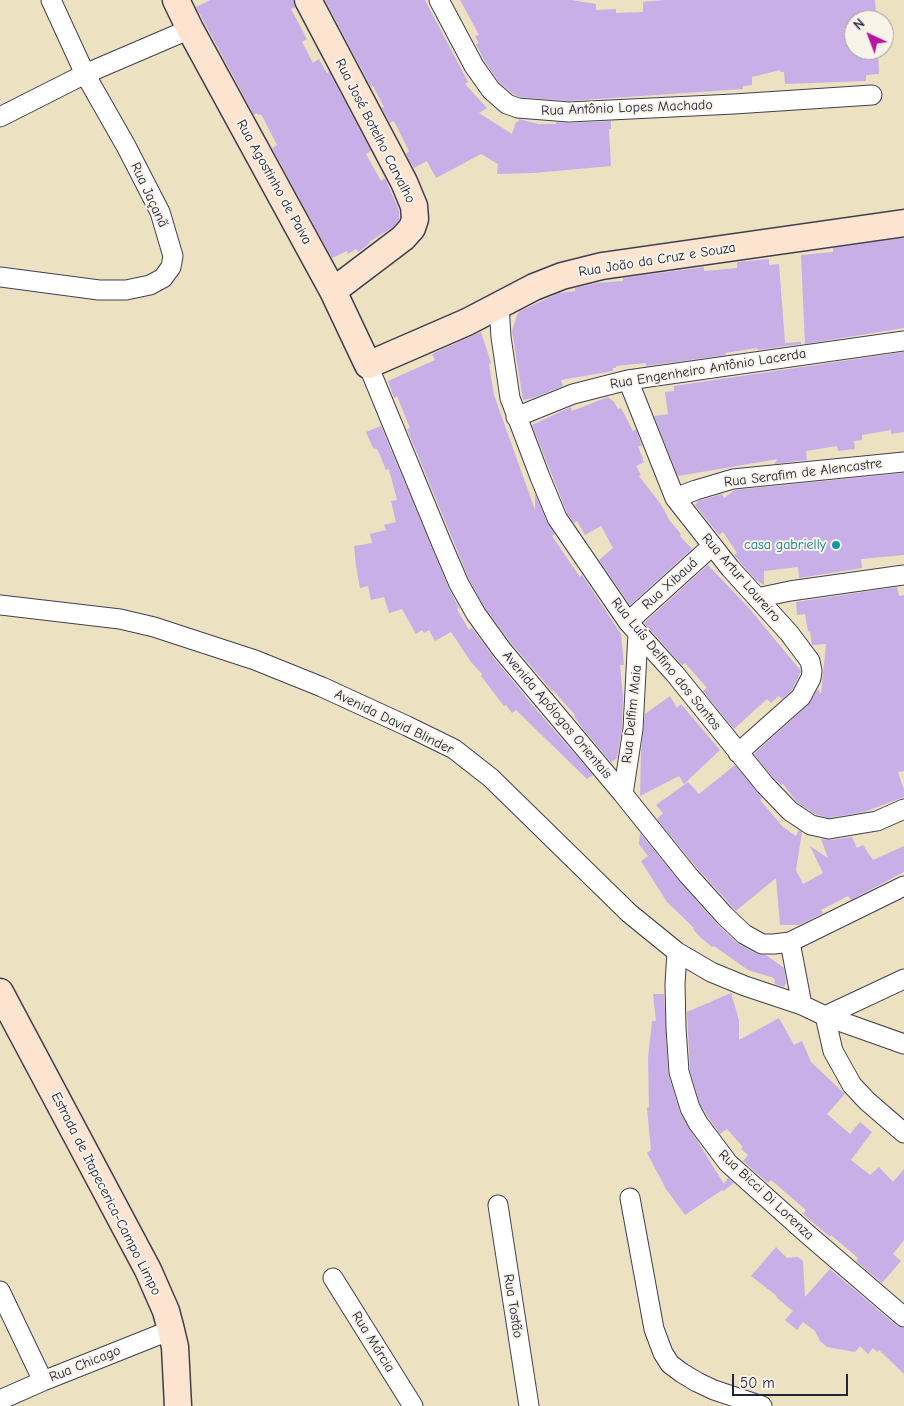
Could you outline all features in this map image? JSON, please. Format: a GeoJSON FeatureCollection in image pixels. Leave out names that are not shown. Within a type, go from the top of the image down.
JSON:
{"type":"FeatureCollection","features":[{"type":"Feature","properties":{"kind":"main road","name":"Rua Agostinho de Paiva"},"geometry":{"type":"LineString","coordinates":[[176,0],[190,29],[334,291],[368,365]]}},
{"type":"Feature","properties":{"kind":"main road","name":"Rua José Botelho Carvalho"},"geometry":{"type":"LineString","coordinates":[[308,0],[404,182],[414,206],[415,219],[412,228],[404,238],[334,291]]}},
{"type":"Feature","properties":{"kind":"main road","name":"Rua João da Cruz e Souza"},"geometry":{"type":"LineString","coordinates":[[368,365],[467,322],[534,287],[562,276],[602,266],[904,223]]}},
{"type":"Feature","properties":{"kind":"main road","name":"Estrada de Itapecerica-Campo Limpo"},"geometry":{"type":"LineString","coordinates":[[3,1004],[148,1270],[166,1311],[174,1347],[178,1406]]}},
{"type":"Feature","properties":{"kind":"street","name":"Rua Jaçanã"},"geometry":{"type":"LineString","coordinates":[[0,277],[100,290],[126,290],[150,285],[163,278],[171,267],[173,256],[160,212],[126,146],[92,71],[51,0]]}},
{"type":"Feature","properties":{"kind":"street","name":"Rua Antônio Lopes Machado"},"geometry":{"type":"LineString","coordinates":[[439,0],[474,66],[491,90],[507,104],[518,108],[569,112],[872,95]]}},
{"type":"Feature","properties":{"kind":"street"},"geometry":{"type":"LineString","coordinates":[[0,117],[92,71],[190,29]]}},
{"type":"Feature","properties":{"kind":"street","name":"Rua Luís Delfino dos Santos"},"geometry":{"type":"LineString","coordinates":[[499,305],[501,337],[510,398],[557,518],[633,628],[675,674],[765,785],[790,811],[811,825],[829,829],[877,821],[904,809]]}},
{"type":"Feature","properties":{"kind":"street","name":"Rua Engenheiro Antônio Lacerda"},"geometry":{"type":"LineString","coordinates":[[516,417],[573,394],[628,380],[904,341]]}},
{"type":"Feature","properties":{"kind":"street","name":"Avenida Apólogos Orientais"},"geometry":{"type":"LineString","coordinates":[[368,365],[460,584],[476,614],[502,650],[623,794],[688,875],[725,916],[744,934],[762,944],[790,942]]}},
{"type":"Feature","properties":{"kind":"street","name":"Rua Artur Loureiro"},"geometry":{"type":"LineString","coordinates":[[628,380],[675,498],[712,546],[810,661],[812,670],[807,686],[800,697],[738,752]]}},
{"type":"Feature","properties":{"kind":"street","name":"Rua Serafim de Alencastre"},"geometry":{"type":"LineString","coordinates":[[675,498],[733,479],[904,462]]}},
{"type":"Feature","properties":{"kind":"street","name":"Rua Xibauá"},"geometry":{"type":"LineString","coordinates":[[633,628],[712,546]]}},
{"type":"Feature","properties":{"kind":"street"},"geometry":{"type":"LineString","coordinates":[[757,598],[790,591],[904,575]]}},
{"type":"Feature","properties":{"kind":"street","name":"Avenida David Blinder"},"geometry":{"type":"LineString","coordinates":[[0,605],[120,619],[154,627],[264,664],[322,687],[430,737],[454,749],[491,778],[632,916],[677,952],[720,975],[802,1005],[825,1016],[904,1044]]}},
{"type":"Feature","properties":{"kind":"street","name":"Rua Delfim Maia"},"geometry":{"type":"LineString","coordinates":[[623,794],[633,729],[638,659],[633,628]]}},
{"type":"Feature","properties":{"kind":"street"},"geometry":{"type":"LineString","coordinates":[[802,1005],[790,942],[904,886]]}},
{"type":"Feature","properties":{"kind":"street","name":"Rua Bicci Di Lorenza"},"geometry":{"type":"LineString","coordinates":[[677,952],[675,984],[679,1072],[690,1108],[698,1124],[728,1163],[805,1232],[904,1316]]}},
{"type":"Feature","properties":{"kind":"street"},"geometry":{"type":"LineString","coordinates":[[904,979],[825,1016],[833,1051],[852,1084],[867,1101],[904,1133]]}},
{"type":"Feature","properties":{"kind":"street"},"geometry":{"type":"LineString","coordinates":[[630,1198],[654,1329],[662,1353],[670,1364],[697,1382],[714,1390],[762,1406]]}},
{"type":"Feature","properties":{"kind":"street","name":"Rua Tostão"},"geometry":{"type":"LineString","coordinates":[[498,1205],[529,1406]]}},
{"type":"Feature","properties":{"kind":"street","name":"Rua Márcia"},"geometry":{"type":"LineString","coordinates":[[333,1278],[413,1406]]}},
{"type":"Feature","properties":{"kind":"street"},"geometry":{"type":"LineString","coordinates":[[0,1291],[43,1381]]}},
{"type":"Feature","properties":{"kind":"street","name":"Rua Chicago"},"geometry":{"type":"LineString","coordinates":[[0,1400],[171,1330]]}},
{"type":"Feature","properties":{"kind":"building"},"geometry":{"type":"Polygon","coordinates":[[[210,0],[293,0],[295,7],[291,9],[307,39],[302,42],[313,63],[319,59],[327,73],[329,72],[371,151],[366,154],[381,181],[385,178],[399,210],[399,220],[393,227],[369,242],[358,252],[356,249],[348,254],[347,251],[332,258],[272,148],[277,145],[261,114],[258,115],[257,113],[254,115],[196,7],[210,0]]]}},
{"type":"Feature","properties":{"kind":"building"},"geometry":{"type":"Polygon","coordinates":[[[325,0],[425,0],[468,82],[465,84],[487,108],[479,113],[512,134],[519,119],[538,124],[611,121],[611,129],[609,129],[611,166],[534,173],[497,174],[498,164],[481,154],[436,178],[427,161],[414,168],[406,154],[409,151],[394,121],[390,123],[373,86],[371,87],[325,0]]]}},
{"type":"Feature","properties":{"kind":"building"},"geometry":{"type":"Polygon","coordinates":[[[460,0],[571,0],[596,4],[596,10],[616,9],[616,13],[643,12],[643,2],[664,0],[875,0],[876,10],[844,10],[844,60],[878,60],[879,74],[866,75],[866,81],[785,84],[784,72],[780,72],[780,70],[752,77],[752,85],[743,86],[743,89],[569,101],[520,97],[513,94],[499,82],[485,62],[476,44],[479,43],[475,36],[479,35],[460,0]]]}},
{"type":"Feature","properties":{"kind":"building"},"geometry":{"type":"Polygon","coordinates":[[[904,238],[904,328],[805,344],[801,255],[833,252],[833,248],[904,238]]]}},
{"type":"Feature","properties":{"kind":"building"},"geometry":{"type":"Polygon","coordinates":[[[769,259],[769,265],[779,264],[785,343],[801,342],[801,344],[758,350],[757,348],[725,353],[726,355],[646,366],[646,363],[616,366],[616,368],[613,368],[613,371],[561,380],[563,386],[523,400],[512,331],[520,311],[559,293],[575,291],[575,288],[597,283],[623,281],[623,278],[704,267],[704,271],[737,268],[737,262],[769,259]]]}},
{"type":"Feature","properties":{"kind":"building"},"geometry":{"type":"Polygon","coordinates":[[[481,332],[491,363],[489,364],[494,395],[535,510],[535,493],[547,522],[555,534],[552,536],[580,577],[582,575],[621,634],[624,665],[620,665],[623,697],[622,728],[617,758],[611,762],[583,729],[575,715],[511,643],[485,608],[469,579],[407,429],[410,428],[397,396],[394,398],[388,381],[435,360],[432,354],[481,332]]]}},
{"type":"Feature","properties":{"kind":"building"},"geometry":{"type":"Polygon","coordinates":[[[904,352],[904,432],[891,434],[891,430],[862,435],[862,440],[854,441],[855,449],[838,451],[837,446],[806,451],[807,460],[774,464],[778,459],[678,476],[654,416],[668,414],[665,392],[674,391],[674,386],[904,352]]]}},
{"type":"Feature","properties":{"kind":"building"},"geometry":{"type":"Polygon","coordinates":[[[608,397],[618,409],[621,408],[633,431],[636,429],[642,446],[638,446],[644,462],[636,466],[641,475],[639,476],[660,503],[670,521],[681,534],[680,536],[692,549],[630,605],[599,560],[613,548],[601,526],[585,535],[577,521],[574,523],[567,513],[532,425],[571,407],[572,411],[608,397]]]}},
{"type":"Feature","properties":{"kind":"building"},"geometry":{"type":"Polygon","coordinates":[[[381,426],[449,589],[459,608],[457,609],[469,630],[472,628],[534,707],[593,775],[587,779],[516,710],[512,713],[506,705],[504,706],[451,632],[435,641],[429,630],[424,633],[422,630],[416,634],[402,609],[389,613],[384,597],[371,600],[368,586],[360,588],[354,546],[372,543],[370,534],[386,530],[384,525],[396,522],[391,501],[397,500],[389,469],[386,470],[377,449],[373,448],[366,432],[381,426]]]}},
{"type":"Feature","properties":{"kind":"building"},"geometry":{"type":"Polygon","coordinates":[[[904,473],[904,555],[861,559],[862,568],[799,578],[798,567],[764,571],[764,585],[756,580],[734,555],[737,553],[723,532],[719,535],[695,505],[698,501],[722,494],[724,498],[735,490],[904,473]]]}},
{"type":"Feature","properties":{"kind":"building"},"geometry":{"type":"Polygon","coordinates":[[[708,565],[748,607],[801,671],[792,690],[782,699],[779,696],[771,703],[767,699],[734,729],[703,691],[707,688],[685,663],[682,665],[644,623],[708,565]]]}},
{"type":"Feature","properties":{"kind":"building"},"geometry":{"type":"Polygon","coordinates":[[[897,587],[899,596],[904,595],[904,771],[898,772],[904,790],[904,797],[864,812],[829,818],[815,814],[797,802],[783,784],[781,785],[773,778],[754,754],[808,705],[818,689],[821,694],[826,644],[812,645],[805,614],[797,615],[796,602],[897,587]]]}},
{"type":"Feature","properties":{"kind":"building"},"geometry":{"type":"Polygon","coordinates":[[[670,696],[677,708],[681,704],[720,750],[684,784],[679,776],[640,796],[641,752],[645,714],[670,696]]]}},
{"type":"Feature","properties":{"kind":"building"},"geometry":{"type":"Polygon","coordinates":[[[735,765],[762,798],[760,800],[783,827],[796,836],[799,830],[802,832],[796,870],[803,884],[823,873],[810,846],[828,858],[821,839],[831,840],[852,837],[857,848],[863,845],[873,860],[904,846],[904,872],[851,900],[848,896],[821,910],[823,913],[799,925],[780,925],[776,878],[736,911],[697,868],[657,819],[663,813],[656,805],[688,782],[699,794],[735,765]]]}},
{"type":"Feature","properties":{"kind":"building"},"geometry":{"type":"Polygon","coordinates":[[[640,833],[680,882],[717,924],[736,942],[757,954],[766,955],[784,968],[786,983],[784,987],[775,984],[774,978],[748,970],[714,946],[712,947],[667,902],[641,861],[648,856],[639,844],[640,833]]]}},
{"type":"Feature","properties":{"kind":"building"},"geometry":{"type":"Polygon","coordinates":[[[731,993],[739,1020],[739,1040],[779,1018],[794,1045],[802,1041],[811,1062],[845,1094],[827,1114],[850,1134],[860,1122],[872,1132],[851,1160],[870,1175],[879,1167],[893,1182],[904,1169],[904,1240],[893,1254],[901,1261],[882,1283],[856,1261],[858,1258],[803,1214],[806,1210],[771,1180],[768,1183],[743,1161],[748,1155],[741,1149],[743,1147],[727,1129],[720,1134],[700,1104],[690,1070],[687,1012],[731,993]]]}},
{"type":"Feature","properties":{"kind":"building"},"geometry":{"type":"Polygon","coordinates":[[[653,994],[664,994],[668,1073],[680,1113],[724,1184],[728,1178],[734,1183],[685,1215],[666,1189],[647,1153],[651,1150],[647,1108],[649,1107],[648,1058],[652,1021],[656,1021],[653,994]]]}},
{"type":"Feature","properties":{"kind":"building"},"geometry":{"type":"Polygon","coordinates":[[[776,1247],[787,1258],[798,1257],[803,1261],[805,1297],[830,1269],[897,1326],[904,1328],[904,1374],[879,1350],[877,1352],[873,1348],[868,1354],[860,1346],[855,1352],[827,1347],[820,1341],[815,1331],[803,1322],[797,1330],[785,1320],[793,1311],[751,1276],[776,1247]]]}},
{"type":"Feature","properties":{"kind":"place","name":"casa gabrielly"},"geometry":{"type":"Point","coordinates":[836,545]}}]}
